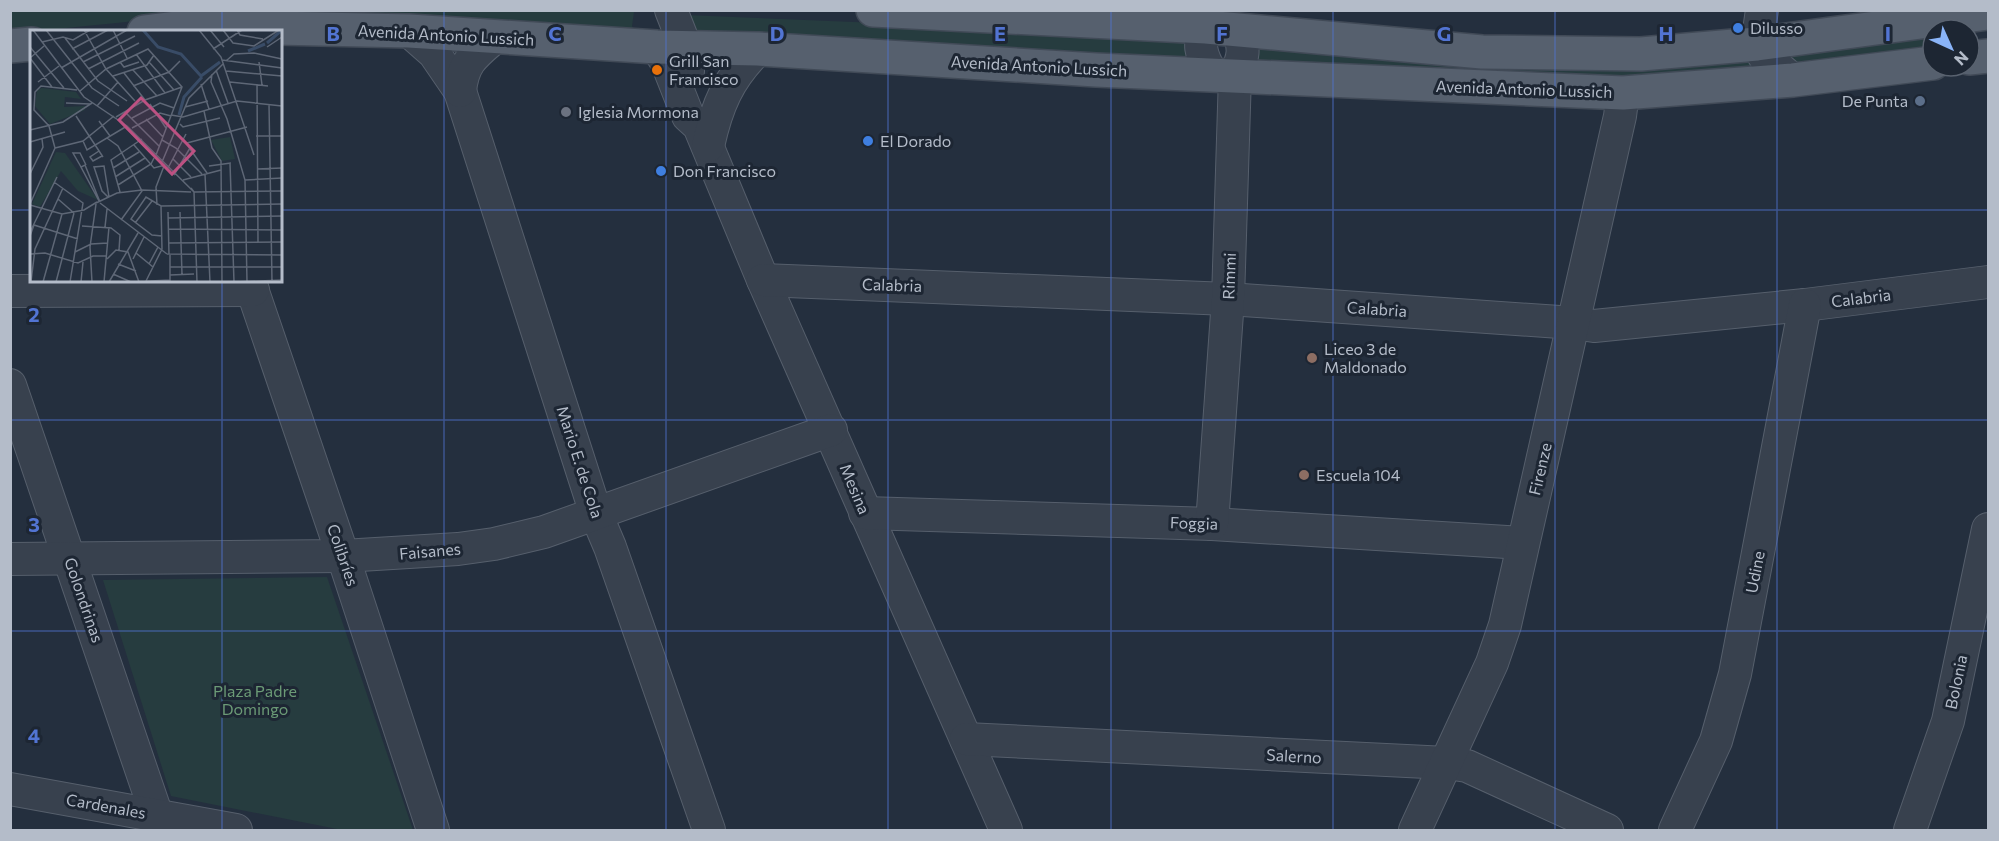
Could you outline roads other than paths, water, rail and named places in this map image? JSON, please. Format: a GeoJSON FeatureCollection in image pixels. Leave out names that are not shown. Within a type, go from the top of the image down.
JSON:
{"type":"FeatureCollection","features":[{"type":"Feature","properties":{"kind":"main road"},"geometry":{"type":"LineString","coordinates":[[873,10],[1218,23],[1482,52],[1641,54],[1757,44],[1989,13]]}},
{"type":"Feature","properties":{"kind":"main road","name":"Avenida Antonio Lussich"},"geometry":{"type":"LineString","coordinates":[[175,30],[288,19],[409,31],[669,48],[758,49],[1096,70],[1623,93],[1793,80],[1921,64]]}},
{"type":"Feature","properties":{"kind":"main road"},"geometry":{"type":"LineString","coordinates":[[10,46],[30,44]]}},
{"type":"Feature","properties":{"kind":"street","name":"Mesina"},"geometry":{"type":"LineString","coordinates":[[671,10],[682,38],[669,48],[667,63],[688,116],[703,136],[763,280],[1006,831]]}},
{"type":"Feature","properties":{"kind":"street"},"geometry":{"type":"LineString","coordinates":[[1762,10],[1757,44],[1764,56],[1793,80]]}},
{"type":"Feature","properties":{"kind":"street"},"geometry":{"type":"LineString","coordinates":[[1218,23],[1200,40],[1201,55],[1224,75]]}},
{"type":"Feature","properties":{"kind":"street","name":"Mario E. de Cola"},"geometry":{"type":"LineString","coordinates":[[409,31],[434,53],[460,91],[596,514],[610,547],[710,831]]}},
{"type":"Feature","properties":{"kind":"street"},"geometry":{"type":"LineString","coordinates":[[460,91],[462,72],[469,60],[495,37]]}},
{"type":"Feature","properties":{"kind":"street"},"geometry":{"type":"LineString","coordinates":[[703,136],[714,119],[724,92],[740,67],[758,49]]}},
{"type":"Feature","properties":{"kind":"street","name":"Rimmi"},"geometry":{"type":"LineString","coordinates":[[1212,524],[1228,299],[1224,75]]}},
{"type":"Feature","properties":{"kind":"street","name":"Firenze"},"geometry":{"type":"LineString","coordinates":[[1415,831],[1492,663],[1505,625],[1620,116],[1623,93]]}},
{"type":"Feature","properties":{"kind":"street","name":"Calabria"},"geometry":{"type":"LineString","coordinates":[[763,280],[1228,299],[1574,323],[1594,327],[1989,282]]}},
{"type":"Feature","properties":{"kind":"street"},"geometry":{"type":"LineString","coordinates":[[10,291],[251,285]]}},
{"type":"Feature","properties":{"kind":"street","name":"Colibríes"},"geometry":{"type":"LineString","coordinates":[[251,285],[344,556],[433,831]]}},
{"type":"Feature","properties":{"kind":"street","name":"Udine"},"geometry":{"type":"LineString","coordinates":[[1675,831],[1716,741],[1735,674],[1805,304]]}},
{"type":"Feature","properties":{"kind":"street","name":"Golondrinas"},"geometry":{"type":"LineString","coordinates":[[10,385],[157,816]]}},
{"type":"Feature","properties":{"kind":"street","name":"Faisanes"},"geometry":{"type":"LineString","coordinates":[[10,559],[344,556],[458,549],[494,544],[544,532],[831,430]]}},
{"type":"Feature","properties":{"kind":"street","name":"Foggia"},"geometry":{"type":"LineString","coordinates":[[865,513],[1212,524],[1522,543]]}},
{"type":"Feature","properties":{"kind":"street","name":"Bolonia"},"geometry":{"type":"LineString","coordinates":[[1910,831],[1948,721],[1989,529]]}},
{"type":"Feature","properties":{"kind":"street","name":"Salerno"},"geometry":{"type":"LineString","coordinates":[[966,740],[1447,763],[1467,766],[1607,831]]}},
{"type":"Feature","properties":{"kind":"street","name":"Cardenales"},"geometry":{"type":"LineString","coordinates":[[10,789],[236,831]]}},
{"type":"Feature","properties":{"kind":"place","name":"Dilusso"},"geometry":{"type":"Point","coordinates":[1738,28]}},
{"type":"Feature","properties":{"kind":"place","name":"Grill San Francisco"},"geometry":{"type":"Point","coordinates":[657,70]}},
{"type":"Feature","properties":{"kind":"place","name":"De Punta"},"geometry":{"type":"Point","coordinates":[1920,101]}},
{"type":"Feature","properties":{"kind":"place","name":"Iglesia Mormona"},"geometry":{"type":"Point","coordinates":[566,112]}},
{"type":"Feature","properties":{"kind":"place","name":"El Dorado"},"geometry":{"type":"Point","coordinates":[868,141]}},
{"type":"Feature","properties":{"kind":"place","name":"Don Francisco"},"geometry":{"type":"Point","coordinates":[661,171]}},
{"type":"Feature","properties":{"kind":"place","name":"Liceo 3 de Maldonado"},"geometry":{"type":"Point","coordinates":[1312,358]}},
{"type":"Feature","properties":{"kind":"place","name":"Escuela 104"},"geometry":{"type":"Point","coordinates":[1304,475]}},
{"type":"Feature","properties":{"kind":"park label","name":"Plaza Padre Domingo"},"geometry":{"type":"Point","coordinates":[255,700]}}]}
